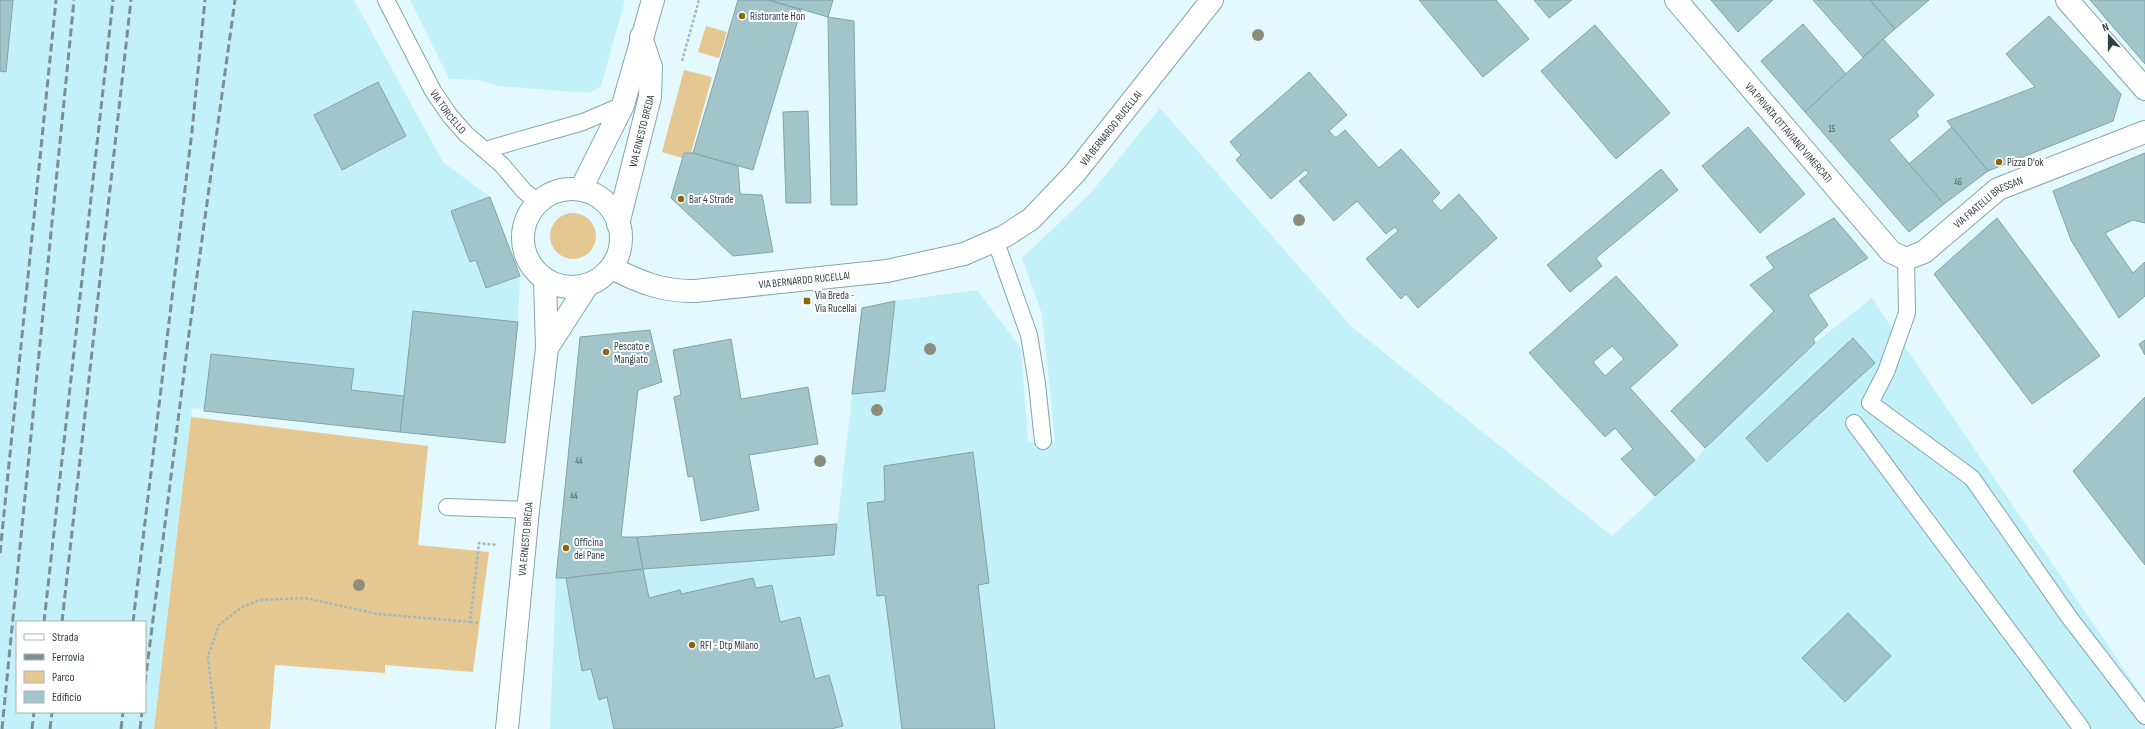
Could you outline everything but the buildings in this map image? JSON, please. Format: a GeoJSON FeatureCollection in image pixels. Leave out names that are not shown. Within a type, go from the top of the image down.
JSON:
{"type":"FeatureCollection","features":[{"type":"Feature","properties":{"kind":"street","name":"VIA ERNESTO BREDA"},"geometry":{"type":"LineString","coordinates":[[618,224],[602,201],[581,189],[623,105],[641,37],[653,0]]}},
{"type":"Feature","properties":{"kind":"street","name":"VIA BERNARDO RUCELLAI"},"geometry":{"type":"LineString","coordinates":[[612,268],[647,285],[680,291],[694,291],[887,271],[953,258],[996,242],[1031,219],[1065,184],[1212,0]]}},
{"type":"Feature","properties":{"kind":"street","name":"VIA PRIVATA OTTAVIANO VIMERCATI"},"geometry":{"type":"LineString","coordinates":[[1676,0],[1891,252],[1906,259]]}},
{"type":"Feature","properties":{"kind":"street"},"geometry":{"type":"LineString","coordinates":[[2067,0],[2145,89]]}},
{"type":"Feature","properties":{"kind":"street","name":"VIA ERNESTO BREDA"},"geometry":{"type":"LineString","coordinates":[[507,729],[528,510],[547,348],[544,280],[565,288],[587,286],[603,277],[612,268],[618,257],[621,245],[618,224],[650,97],[651,67],[641,37]]}},
{"type":"Feature","properties":{"kind":"street","name":"VIA FRATELLI BRESSAN"},"geometry":{"type":"LineString","coordinates":[[1906,259],[1924,252],[1998,189],[2145,132]]}},
{"type":"Feature","properties":{"kind":"street"},"geometry":{"type":"LineString","coordinates":[[544,280],[530,261],[524,240],[528,221],[538,202],[556,191],[569,188],[581,189]]}},
{"type":"Feature","properties":{"kind":"street","name":"VIA ERNESTO BREDA"},"geometry":{"type":"LineString","coordinates":[[547,348],[587,286]]}},
{"type":"Feature","properties":{"kind":"lane","name":"VIA TORCELLO"},"geometry":{"type":"LineString","coordinates":[[386,0],[444,108],[461,128],[502,165],[524,191],[538,202]]}},
{"type":"Feature","properties":{"kind":"lane"},"geometry":{"type":"LineString","coordinates":[[485,150],[583,122],[623,105]]}},
{"type":"Feature","properties":{"kind":"lane"},"geometry":{"type":"LineString","coordinates":[[996,242],[1029,335],[1037,384],[1043,441]]}},
{"type":"Feature","properties":{"kind":"lane"},"geometry":{"type":"LineString","coordinates":[[1906,259],[1908,313],[1886,372],[1870,403],[1972,478],[2069,617],[2145,716]]}},
{"type":"Feature","properties":{"kind":"lane"},"geometry":{"type":"LineString","coordinates":[[1854,423],[2082,729]]}},
{"type":"Feature","properties":{"kind":"lane"},"geometry":{"type":"LineString","coordinates":[[447,507],[528,510]]}},
{"type":"Feature","properties":{"kind":"path"},"geometry":{"type":"LineString","coordinates":[[682,61],[699,0]]}},
{"type":"Feature","properties":{"kind":"path"},"geometry":{"type":"LineString","coordinates":[[470,622],[479,543],[497,545]]}},
{"type":"Feature","properties":{"kind":"path"},"geometry":{"type":"LineString","coordinates":[[216,729],[208,656],[219,625],[242,607],[260,600],[305,598],[378,614],[480,623]]}},
{"type":"Feature","properties":{"kind":"shaded area"},"geometry":{"type":"Polygon","coordinates":[[[0,0],[354,0],[443,162],[490,197],[520,276],[518,322],[505,443],[192,408],[154,729],[0,729],[0,0]]]}},
{"type":"Feature","properties":{"kind":"shaded area"},"geometry":{"type":"Polygon","coordinates":[[[410,0],[625,0],[601,86],[589,93],[498,86],[479,80],[449,79],[410,0]]]}},
{"type":"Feature","properties":{"kind":"shaded area"},"geometry":{"type":"Polygon","coordinates":[[[1160,108],[1352,327],[1612,536],[1695,460],[1705,448],[1815,343],[1872,298],[2145,700],[2145,729],[550,729],[556,578],[643,569],[834,555],[862,308],[895,301],[977,290],[1021,348],[1028,442],[1055,441],[1042,314],[1022,258],[1090,194],[1160,108]]]}},
{"type":"Feature","properties":{"kind":"green space"},"geometry":{"type":"Polygon","coordinates":[[[706,26],[727,32],[719,58],[698,52],[706,26]]]}},
{"type":"Feature","properties":{"kind":"green space"},"geometry":{"type":"Polygon","coordinates":[[[684,70],[712,77],[689,160],[662,152],[684,70]]]}},
{"type":"Feature","properties":{"kind":"green space"},"geometry":{"type":"Polygon","coordinates":[[[573,213],[586,217],[592,223],[596,236],[592,249],[586,255],[573,259],[560,255],[554,249],[550,236],[554,223],[560,217],[573,213]]]}},
{"type":"Feature","properties":{"kind":"green space"},"geometry":{"type":"Polygon","coordinates":[[[191,417],[428,446],[418,545],[489,552],[473,672],[385,665],[385,673],[275,665],[270,729],[154,729],[191,417]]]}},
{"type":"Feature","properties":{"kind":"railway"},"geometry":{"type":"LineString","coordinates":[[0,553],[56,0]]}},
{"type":"Feature","properties":{"kind":"railway"},"geometry":{"type":"LineString","coordinates":[[2,729],[74,0]]}},
{"type":"Feature","properties":{"kind":"railway"},"geometry":{"type":"LineString","coordinates":[[44,621],[113,0]]}},
{"type":"Feature","properties":{"kind":"railway"},"geometry":{"type":"LineString","coordinates":[[62,621],[131,0]]}},
{"type":"Feature","properties":{"kind":"railway"},"geometry":{"type":"LineString","coordinates":[[133,621],[192,131],[205,0]]}},
{"type":"Feature","properties":{"kind":"railway"},"geometry":{"type":"LineString","coordinates":[[146,675],[188,341],[235,0]]}},
{"type":"Feature","properties":{"kind":"railway"},"geometry":{"type":"LineString","coordinates":[[32,729],[34,713]]}},
{"type":"Feature","properties":{"kind":"railway"},"geometry":{"type":"LineString","coordinates":[[50,729],[52,713]]}},
{"type":"Feature","properties":{"kind":"railway"},"geometry":{"type":"LineString","coordinates":[[121,729],[123,713]]}},
{"type":"Feature","properties":{"kind":"railway"},"geometry":{"type":"LineString","coordinates":[[140,729],[142,713]]}},
{"type":"Feature","properties":{"kind":"place","name":"Ristorante Hon"},"geometry":{"type":"Point","coordinates":[742,16]}},
{"type":"Feature","properties":{"kind":"place","name":"Pizza D'ok"},"geometry":{"type":"Point","coordinates":[1999,162]}},
{"type":"Feature","properties":{"kind":"place","name":"Bar 4 Strade"},"geometry":{"type":"Point","coordinates":[681,199]}},
{"type":"Feature","properties":{"kind":"place","name":"Via Breda - Via Rucellai"},"geometry":{"type":"Point","coordinates":[807,301]}},
{"type":"Feature","properties":{"kind":"place","name":"Pescato e Mangiato"},"geometry":{"type":"Point","coordinates":[606,352]}},
{"type":"Feature","properties":{"kind":"place","name":"Officina del Pane"},"geometry":{"type":"Point","coordinates":[566,548]}},
{"type":"Feature","properties":{"kind":"place","name":"RFI - Dtp Milano"},"geometry":{"type":"Point","coordinates":[692,645]}}]}
